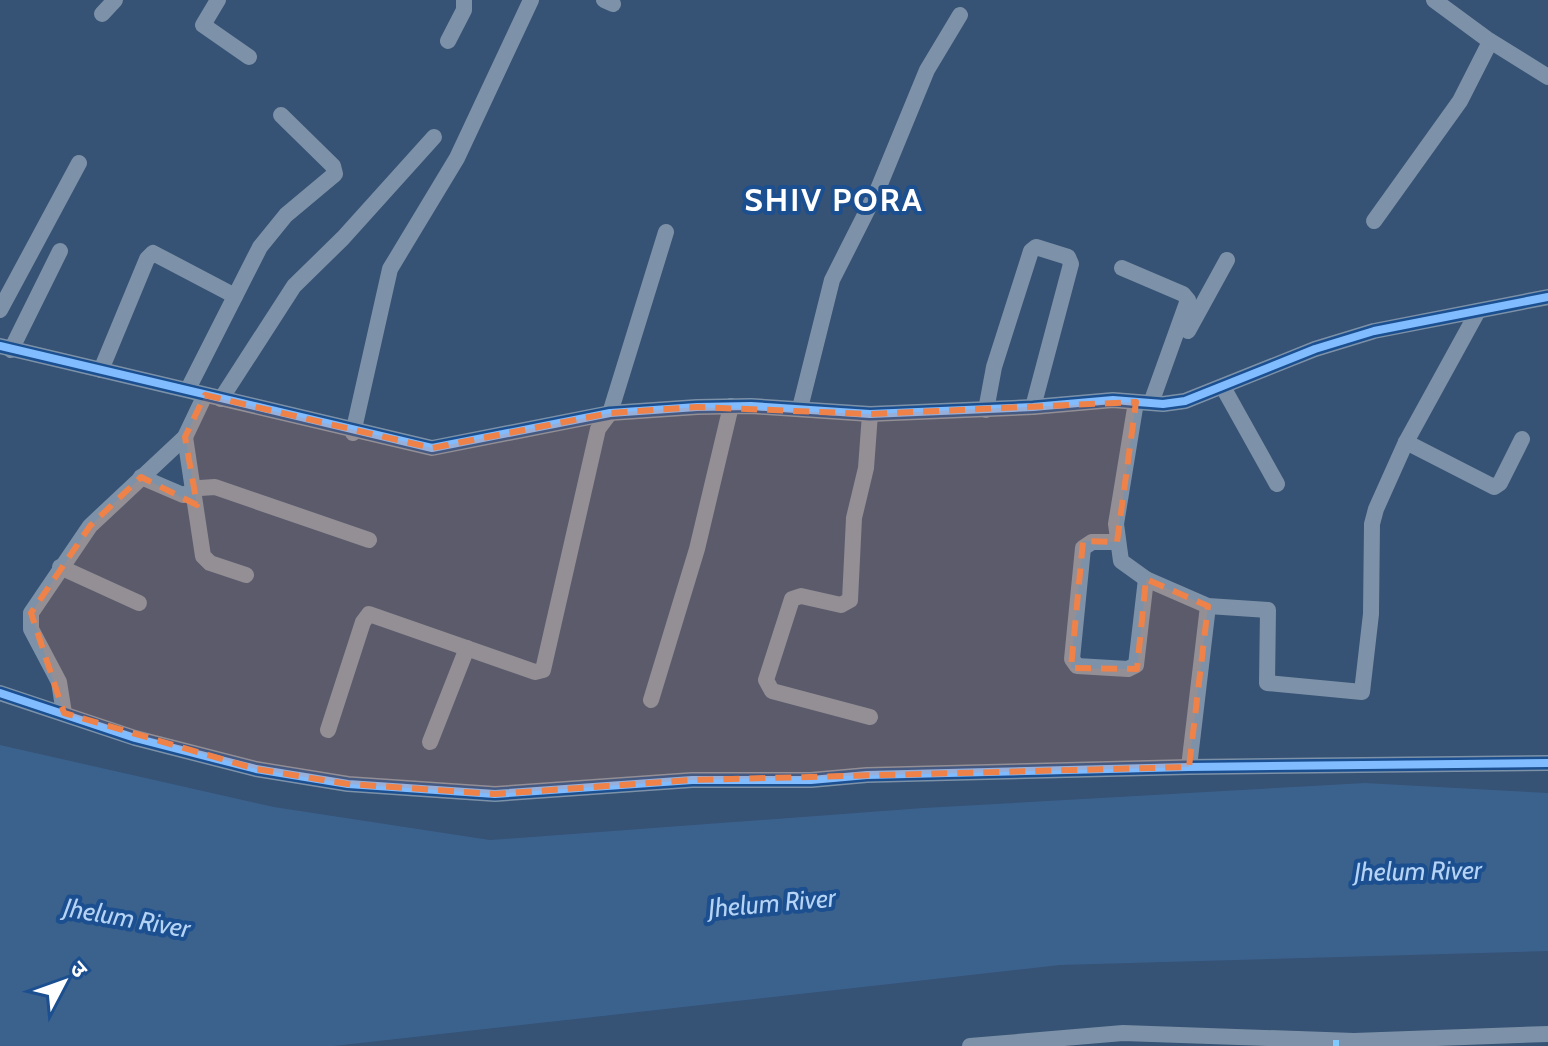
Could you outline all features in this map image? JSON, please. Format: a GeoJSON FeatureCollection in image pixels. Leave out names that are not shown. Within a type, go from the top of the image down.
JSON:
{"type":"FeatureCollection","features":[{"type":"Feature","properties":{"kind":"street"},"geometry":{"type":"LineString","coordinates":[[102,14],[115,0]]}},
{"type":"Feature","properties":{"kind":"street"},"geometry":{"type":"LineString","coordinates":[[218,0],[203,25],[249,57]]}},
{"type":"Feature","properties":{"kind":"street"},"geometry":{"type":"LineString","coordinates":[[448,41],[464,10],[464,0]]}},
{"type":"Feature","properties":{"kind":"street"},"geometry":{"type":"LineString","coordinates":[[353,433],[390,269],[457,158],[531,0]]}},
{"type":"Feature","properties":{"kind":"street"},"geometry":{"type":"LineString","coordinates":[[1434,0],[1490,42],[1548,77]]}},
{"type":"Feature","properties":{"kind":"street"},"geometry":{"type":"LineString","coordinates":[[800,408],[832,280],[878,189],[927,70],[960,15]]}},
{"type":"Feature","properties":{"kind":"street"},"geometry":{"type":"LineString","coordinates":[[1374,221],[1460,101],[1490,42]]}},
{"type":"Feature","properties":{"kind":"street"},"geometry":{"type":"LineString","coordinates":[[188,389],[271,231],[336,171],[281,115]]}},
{"type":"Feature","properties":{"kind":"street"},"geometry":{"type":"LineString","coordinates":[[64,713],[59,682],[29,620],[60,567],[90,526],[185,437],[294,286],[343,238],[434,137]]}},
{"type":"Feature","properties":{"kind":"street"},"geometry":{"type":"LineString","coordinates":[[0,310],[79,163]]}},
{"type":"Feature","properties":{"kind":"street"},"geometry":{"type":"LineString","coordinates":[[328,730],[363,622],[369,614],[535,672],[543,670],[598,429],[610,413],[666,232]]}},
{"type":"Feature","properties":{"kind":"street"},"geometry":{"type":"LineString","coordinates":[[986,410],[1007,323],[1031,251],[1036,247],[1068,257],[1071,264],[1033,407]]}},
{"type":"Feature","properties":{"kind":"street"},"geometry":{"type":"LineString","coordinates":[[60,251],[5,348],[188,389],[353,433],[432,448],[610,413],[731,406],[870,414],[986,410],[1113,400],[1150,403],[1185,401],[1224,389],[1315,349],[1374,331],[1442,315],[1548,297]]}},
{"type":"Feature","properties":{"kind":"street"},"geometry":{"type":"LineString","coordinates":[[101,370],[147,259],[153,253],[235,296]]}},
{"type":"Feature","properties":{"kind":"street"},"geometry":{"type":"LineString","coordinates":[[1150,403],[1227,260]]}},
{"type":"Feature","properties":{"kind":"street"},"geometry":{"type":"LineString","coordinates":[[1122,268],[1183,294],[1188,300],[1150,403],[1116,524],[1121,561],[1146,579],[1208,606],[1270,612],[1267,683],[1362,692],[1371,614],[1372,524],[1381,494],[1478,311]]}},
{"type":"Feature","properties":{"kind":"street"},"geometry":{"type":"LineString","coordinates":[[1224,389],[1277,484]]}},
{"type":"Feature","properties":{"kind":"street"},"geometry":{"type":"LineString","coordinates":[[651,700],[697,549],[731,406]]}},
{"type":"Feature","properties":{"kind":"street"},"geometry":{"type":"LineString","coordinates":[[870,414],[866,468],[854,518],[850,600],[841,605],[801,596],[792,599],[766,680],[772,691],[870,717]]}},
{"type":"Feature","properties":{"kind":"street"},"geometry":{"type":"LineString","coordinates":[[185,437],[204,559],[246,575]]}},
{"type":"Feature","properties":{"kind":"street"},"geometry":{"type":"LineString","coordinates":[[1406,442],[1494,487],[1500,483],[1522,439]]}},
{"type":"Feature","properties":{"kind":"street"},"geometry":{"type":"LineString","coordinates":[[141,477],[183,495],[215,487],[369,540]]}},
{"type":"Feature","properties":{"kind":"street"},"geometry":{"type":"LineString","coordinates":[[1117,542],[1092,542],[1083,548],[1072,659],[1077,666],[1128,669],[1136,665],[1146,579]]}},
{"type":"Feature","properties":{"kind":"street"},"geometry":{"type":"LineString","coordinates":[[60,567],[139,603]]}},
{"type":"Feature","properties":{"kind":"street"},"geometry":{"type":"LineString","coordinates":[[1189,767],[1208,606]]}},
{"type":"Feature","properties":{"kind":"street"},"geometry":{"type":"LineString","coordinates":[[430,742],[467,648]]}},
{"type":"Feature","properties":{"kind":"street"},"geometry":{"type":"LineString","coordinates":[[0,693],[162,746],[256,769],[348,784],[495,794],[692,780],[811,780],[867,775],[1189,767],[1548,763]]}},
{"type":"Feature","properties":{"kind":"street"},"geometry":{"type":"LineString","coordinates":[[970,1046],[1097,1034],[1202,1041],[1287,1042],[1548,1034]]}},
{"type":"Feature","properties":{"kind":"highlighted area"},"geometry":{"type":"Polygon","coordinates":[[[205,395],[432,448],[610,413],[697,407],[870,414],[1136,402],[1117,542],[1083,541],[1071,668],[1137,669],[1146,579],[1208,606],[1189,767],[692,780],[495,794],[348,784],[256,769],[64,713],[31,613],[90,526],[141,477],[197,505],[185,437],[205,395]]]}},
{"type":"Feature","properties":{"kind":"water","name":"Jhelum River"},"geometry":{"type":"Polygon","coordinates":[[[0,745],[274,807],[490,840],[923,808],[1365,783],[1548,793],[1548,951],[1060,965],[334,1046],[0,1046],[0,745]]]}},
{"type":"Feature","properties":{"kind":"marked path"},"geometry":{"type":"LineString","coordinates":[[1336,1040],[1336,1046]]}},
{"type":"Feature","properties":{"kind":"cycle path"},"geometry":{"type":"LineString","coordinates":[[0,346],[432,448],[610,413],[697,407],[751,406],[870,414],[1113,400],[1163,404],[1185,401],[1315,349],[1374,331],[1548,297]]}},
{"type":"Feature","properties":{"kind":"cycle path"},"geometry":{"type":"LineString","coordinates":[[0,693],[135,738],[256,769],[348,784],[495,794],[692,780],[811,780],[867,775],[1189,767],[1548,763]]}},
{"type":"Feature","properties":{"kind":"district","name":"SHIV PORA"},"geometry":{"type":"Point","coordinates":[834,199]}}]}
